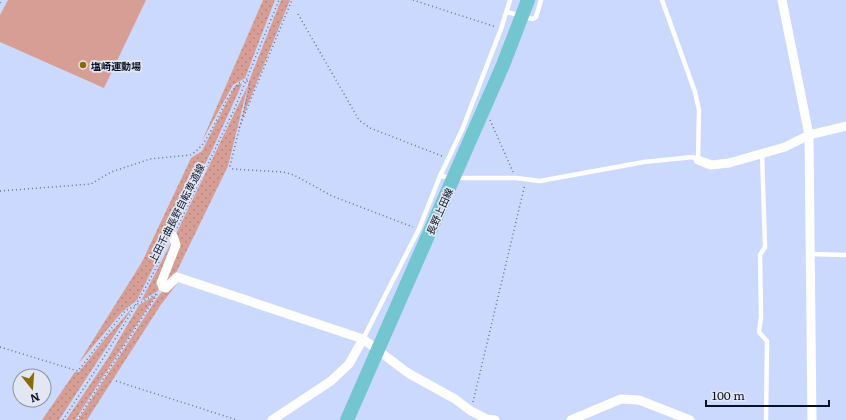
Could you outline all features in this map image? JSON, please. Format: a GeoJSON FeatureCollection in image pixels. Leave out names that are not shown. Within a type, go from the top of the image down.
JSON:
{"type":"FeatureCollection","features":[{"type":"Feature","properties":{"kind":"main road","name":"長野上田線"},"geometry":{"type":"LineString","coordinates":[[347,420],[378,349],[447,177],[522,16],[528,0]]}},
{"type":"Feature","properties":{"kind":"street"},"geometry":{"type":"LineString","coordinates":[[782,0],[809,135],[812,420]]}},
{"type":"Feature","properties":{"kind":"street"},"geometry":{"type":"LineString","coordinates":[[698,160],[711,165],[728,163],[784,146],[809,135],[846,126]]}},
{"type":"Feature","properties":{"kind":"street"},"geometry":{"type":"LineString","coordinates":[[173,236],[176,245],[162,283],[163,287],[166,288],[177,277],[363,339],[408,373],[455,398],[471,416],[495,420]]}},
{"type":"Feature","properties":{"kind":"street"},"geometry":{"type":"LineString","coordinates":[[272,420],[331,381],[348,364],[363,339]]}},
{"type":"Feature","properties":{"kind":"street"},"geometry":{"type":"LineString","coordinates":[[572,420],[622,399],[639,400],[690,420]]}},
{"type":"Feature","properties":{"kind":"lane"},"geometry":{"type":"LineString","coordinates":[[363,339],[447,177],[449,159],[481,103],[510,0]]}},
{"type":"Feature","properties":{"kind":"lane"},"geometry":{"type":"LineString","coordinates":[[507,12],[533,19],[536,18],[541,0]]}},
{"type":"Feature","properties":{"kind":"lane"},"geometry":{"type":"LineString","coordinates":[[447,177],[516,178],[526,181],[540,181],[644,162],[693,157],[698,160],[699,110],[695,92],[662,0]]}},
{"type":"Feature","properties":{"kind":"lane"},"geometry":{"type":"LineString","coordinates":[[762,153],[765,247],[760,255],[761,317],[759,332],[767,341],[766,420]]}},
{"type":"Feature","properties":{"kind":"lane"},"geometry":{"type":"LineString","coordinates":[[810,254],[846,255]]}},
{"type":"Feature","properties":{"kind":"path","name":"上田千曲長野自転車道線"},"geometry":{"type":"LineString","coordinates":[[173,236],[247,81],[279,0]]}},
{"type":"Feature","properties":{"kind":"path"},"geometry":{"type":"LineString","coordinates":[[238,132],[292,0]]}},
{"type":"Feature","properties":{"kind":"path"},"geometry":{"type":"LineString","coordinates":[[413,0],[501,29]]}},
{"type":"Feature","properties":{"kind":"path"},"geometry":{"type":"LineString","coordinates":[[298,14],[359,120],[370,128],[449,159]]}},
{"type":"Feature","properties":{"kind":"path"},"geometry":{"type":"LineString","coordinates":[[0,191],[91,184],[111,172],[150,159],[190,155],[196,153],[201,149],[208,137],[235,85],[243,80],[247,81],[250,86],[230,166],[233,169],[282,172],[294,175],[332,196],[419,229]]}},
{"type":"Feature","properties":{"kind":"path"},"geometry":{"type":"LineString","coordinates":[[481,103],[516,178]]}},
{"type":"Feature","properties":{"kind":"path"},"geometry":{"type":"LineString","coordinates":[[471,416],[526,181]]}},
{"type":"Feature","properties":{"kind":"path","name":"上田千曲長野自転車道線"},"geometry":{"type":"LineString","coordinates":[[63,420],[138,303],[162,256]]}},
{"type":"Feature","properties":{"kind":"path"},"geometry":{"type":"LineString","coordinates":[[0,347],[78,370],[125,311],[158,293],[77,420]]}},
{"type":"Feature","properties":{"kind":"path"},"geometry":{"type":"LineString","coordinates":[[116,381],[237,420]]}},
{"type":"Feature","properties":{"kind":"shaded area","name":"塩崎運動場"},"geometry":{"type":"Polygon","coordinates":[[[8,0],[146,0],[104,88],[0,42],[0,15],[8,0]]]}},
{"type":"Feature","properties":{"kind":"shaded area"},"geometry":{"type":"Polygon","coordinates":[[[263,0],[275,0],[245,78],[233,85],[202,141],[263,0]]]}},
{"type":"Feature","properties":{"kind":"shaded area"},"geometry":{"type":"Polygon","coordinates":[[[281,0],[290,0],[242,119],[249,81],[281,0]]]}},
{"type":"Feature","properties":{"kind":"shaded area"},"geometry":{"type":"Polygon","coordinates":[[[242,84],[213,148],[137,300],[122,312],[78,364],[142,262],[191,158],[202,151],[235,86],[242,84]]]}},
{"type":"Feature","properties":{"kind":"shaded area"},"geometry":{"type":"Polygon","coordinates":[[[248,85],[228,166],[175,275],[167,285],[164,281],[176,234],[248,85]]]}},
{"type":"Feature","properties":{"kind":"shaded area"},"geometry":{"type":"Polygon","coordinates":[[[172,241],[158,291],[141,301],[172,241]]]}},
{"type":"Feature","properties":{"kind":"shaded area"},"geometry":{"type":"Polygon","coordinates":[[[179,281],[160,306],[87,420],[78,420],[157,298],[161,293],[179,281]]]}},
{"type":"Feature","properties":{"kind":"shaded area"},"geometry":{"type":"Polygon","coordinates":[[[156,295],[75,420],[66,420],[108,358],[139,305],[156,295]]]}},
{"type":"Feature","properties":{"kind":"shaded area"},"geometry":{"type":"Polygon","coordinates":[[[133,307],[59,420],[42,420],[50,408],[52,408],[52,405],[75,372],[79,372],[104,340],[133,307]]]}},
{"type":"Feature","properties":{"kind":"place","name":"塩崎運動場"},"geometry":{"type":"Point","coordinates":[83,65]}}]}
